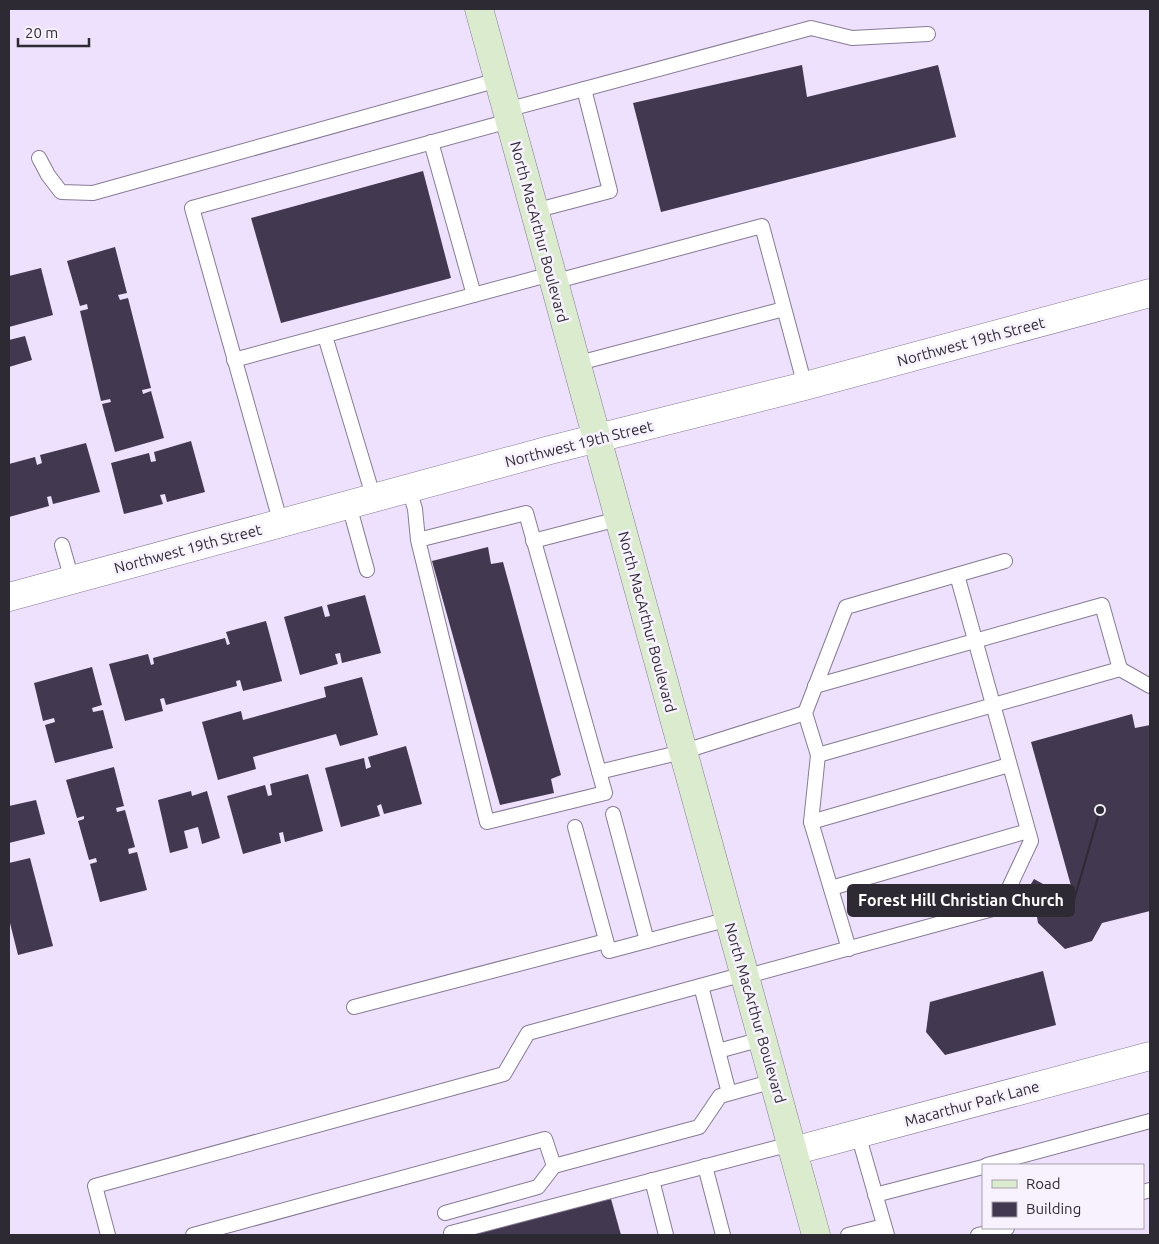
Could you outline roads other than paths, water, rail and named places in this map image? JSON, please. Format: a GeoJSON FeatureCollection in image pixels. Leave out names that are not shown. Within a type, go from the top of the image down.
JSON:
{"type":"FeatureCollection","features":[{"type":"Feature","properties":{"kind":"main road","name":"North MacArthur Boulevard"},"geometry":{"type":"LineString","coordinates":[[479,9],[575,364],[816,1235]]}},
{"type":"Feature","properties":{"kind":"street","name":"Northwest 19th Street"},"geometry":{"type":"LineString","coordinates":[[9,597],[596,439],[805,386],[1150,294]]}},
{"type":"Feature","properties":{"kind":"street","name":"Macarthur Park Lane"},"geometry":{"type":"LineString","coordinates":[[792,1147],[858,1134],[1150,1056]]}},
{"type":"Feature","properties":{"kind":"lane"},"geometry":{"type":"LineString","coordinates":[[281,524],[192,208],[431,142],[584,90],[811,28],[852,38],[928,34]]}},
{"type":"Feature","properties":{"kind":"lane"},"geometry":{"type":"LineString","coordinates":[[39,158],[48,175],[61,192],[93,193],[498,80]]}},
{"type":"Feature","properties":{"kind":"lane"},"geometry":{"type":"LineString","coordinates":[[534,211],[610,191],[584,90]]}},
{"type":"Feature","properties":{"kind":"lane"},"geometry":{"type":"LineString","coordinates":[[431,142],[474,296]]}},
{"type":"Feature","properties":{"kind":"lane"},"geometry":{"type":"LineString","coordinates":[[234,360],[474,296],[762,226],[805,386]]}},
{"type":"Feature","properties":{"kind":"lane"},"geometry":{"type":"LineString","coordinates":[[575,364],[784,309]]}},
{"type":"Feature","properties":{"kind":"lane"},"geometry":{"type":"LineString","coordinates":[[325,336],[362,502],[367,570]]}},
{"type":"Feature","properties":{"kind":"lane"},"geometry":{"type":"LineString","coordinates":[[409,489],[415,509],[418,540],[487,822],[605,793],[526,513],[418,540]]}},
{"type":"Feature","properties":{"kind":"lane"},"geometry":{"type":"LineString","coordinates":[[534,541],[618,519]]}},
{"type":"Feature","properties":{"kind":"lane"},"geometry":{"type":"LineString","coordinates":[[62,545],[72,580]]}},
{"type":"Feature","properties":{"kind":"lane"},"geometry":{"type":"LineString","coordinates":[[849,949],[811,822],[818,755],[805,713],[846,607],[1006,561]]}},
{"type":"Feature","properties":{"kind":"lane"},"geometry":{"type":"LineString","coordinates":[[108,1235],[95,1186],[504,1074],[528,1033],[700,986],[849,949],[1000,907],[1031,842],[957,575]]}},
{"type":"Feature","properties":{"kind":"lane"},"geometry":{"type":"LineString","coordinates":[[815,686],[1102,605],[1120,670]]}},
{"type":"Feature","properties":{"kind":"lane"},"geometry":{"type":"LineString","coordinates":[[818,755],[1120,670],[1150,686]]}},
{"type":"Feature","properties":{"kind":"lane"},"geometry":{"type":"LineString","coordinates":[[599,772],[682,752],[805,713]]}},
{"type":"Feature","properties":{"kind":"lane"},"geometry":{"type":"LineString","coordinates":[[811,822],[1009,765]]}},
{"type":"Feature","properties":{"kind":"lane"},"geometry":{"type":"LineString","coordinates":[[613,814],[647,941]]}},
{"type":"Feature","properties":{"kind":"lane"},"geometry":{"type":"LineString","coordinates":[[575,827],[609,951],[729,919]]}},
{"type":"Feature","properties":{"kind":"lane"},"geometry":{"type":"LineString","coordinates":[[831,888],[1028,832]]}},
{"type":"Feature","properties":{"kind":"lane"},"geometry":{"type":"LineString","coordinates":[[354,1007],[606,941]]}},
{"type":"Feature","properties":{"kind":"lane"},"geometry":{"type":"LineString","coordinates":[[700,986],[729,1093]]}},
{"type":"Feature","properties":{"kind":"lane"},"geometry":{"type":"LineString","coordinates":[[718,1051],[762,1039]]}},
{"type":"Feature","properties":{"kind":"lane"},"geometry":{"type":"LineString","coordinates":[[445,1213],[538,1187],[554,1166],[699,1127],[720,1096],[774,1081]]}},
{"type":"Feature","properties":{"kind":"lane"},"geometry":{"type":"LineString","coordinates":[[991,1164],[1150,1121]]}},
{"type":"Feature","properties":{"kind":"lane"},"geometry":{"type":"LineString","coordinates":[[848,1235],[885,1230],[858,1134]]}},
{"type":"Feature","properties":{"kind":"lane"},"geometry":{"type":"LineString","coordinates":[[193,1235],[546,1139],[554,1166]]}},
{"type":"Feature","properties":{"kind":"lane"},"geometry":{"type":"LineString","coordinates":[[452,1235],[451,1233],[705,1166],[792,1147]]}},
{"type":"Feature","properties":{"kind":"lane"},"geometry":{"type":"LineString","coordinates":[[705,1166],[723,1235]]}},
{"type":"Feature","properties":{"kind":"lane"},"geometry":{"type":"LineString","coordinates":[[876,1195],[982,1166]]}},
{"type":"Feature","properties":{"kind":"lane"},"geometry":{"type":"LineString","coordinates":[[652,1180],[666,1235]]}},
{"type":"Feature","properties":{"kind":"lane"},"geometry":{"type":"LineString","coordinates":[[978,1235],[1003,1229]]}},
{"type":"Feature","properties":{"kind":"place","name":"Forest Hill Christian Church"},"geometry":{"type":"Point","coordinates":[1100,810]}}]}
